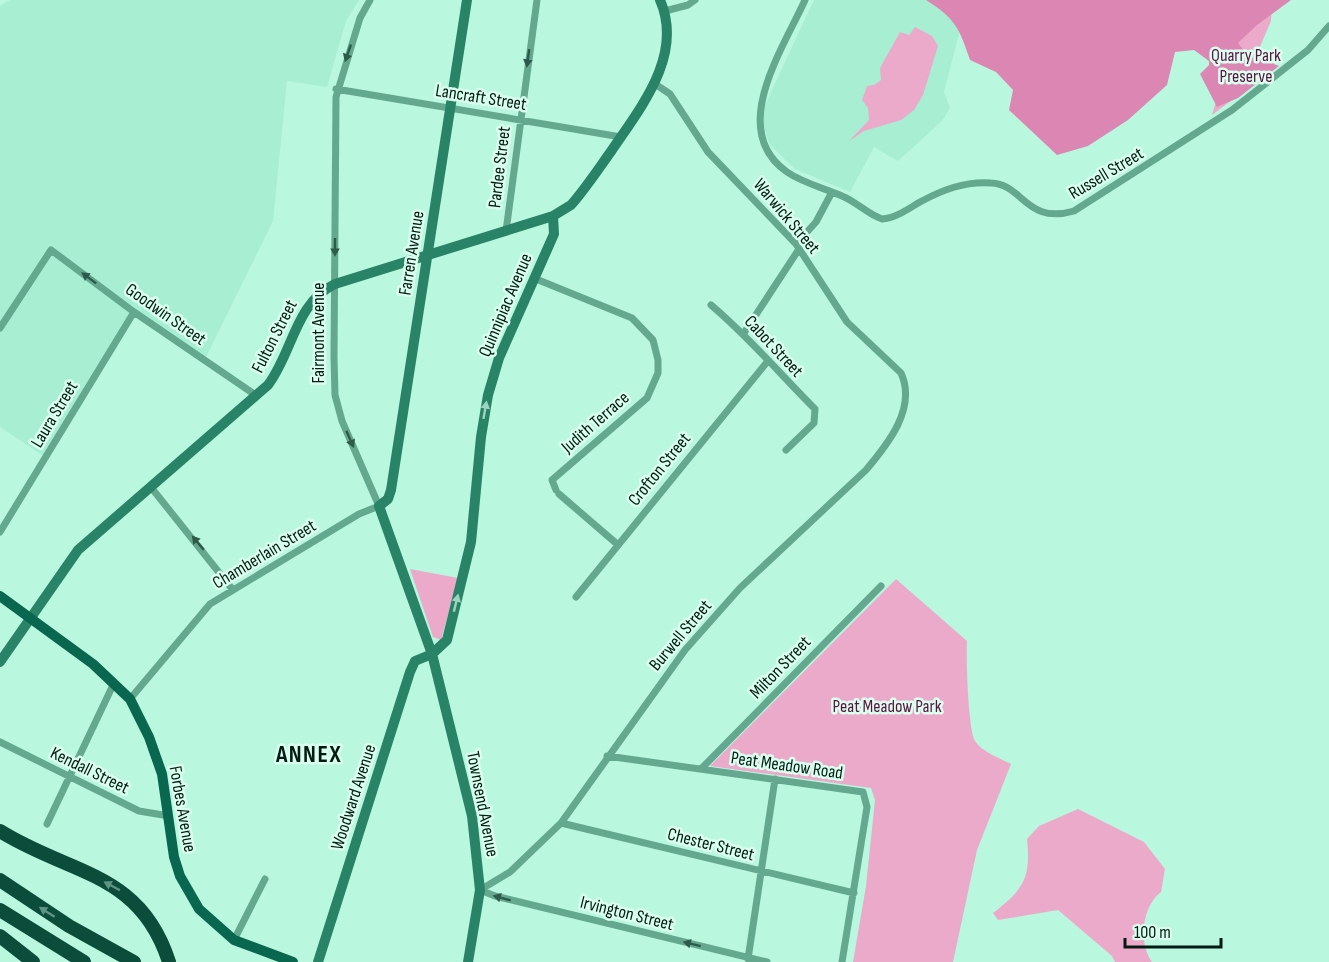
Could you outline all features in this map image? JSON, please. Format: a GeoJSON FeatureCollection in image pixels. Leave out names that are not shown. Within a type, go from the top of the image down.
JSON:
{"type":"FeatureCollection","features":[{"type":"Feature","properties":{"kind":"highway"},"geometry":{"type":"LineString","coordinates":[[0,831],[119,889],[138,904],[153,925],[170,962]]}},
{"type":"Feature","properties":{"kind":"highway"},"geometry":{"type":"LineString","coordinates":[[0,880],[69,926],[134,962]]}},
{"type":"Feature","properties":{"kind":"highway"},"geometry":{"type":"LineString","coordinates":[[0,910],[84,962]]}},
{"type":"Feature","properties":{"kind":"highway"},"geometry":{"type":"LineString","coordinates":[[153,925],[158,962]]}},
{"type":"Feature","properties":{"kind":"highway"},"geometry":{"type":"LineString","coordinates":[[0,936],[33,962]]}},
{"type":"Feature","properties":{"kind":"main road","name":"Farren Avenue"},"geometry":{"type":"LineString","coordinates":[[379,506],[391,494],[467,0]]}},
{"type":"Feature","properties":{"kind":"main road"},"geometry":{"type":"LineString","coordinates":[[553,216],[564,212],[578,197],[655,84],[667,37],[665,11],[660,0]]}},
{"type":"Feature","properties":{"kind":"main road","name":"Fulton Street"},"geometry":{"type":"LineString","coordinates":[[0,662],[78,550],[257,396],[279,369],[308,304],[320,291],[335,284],[553,216]]}},
{"type":"Feature","properties":{"kind":"main road","name":"Quinnipiac Avenue"},"geometry":{"type":"LineString","coordinates":[[432,654],[447,640],[471,542],[481,437],[488,395],[499,358],[536,279],[555,228],[553,216]]}},
{"type":"Feature","properties":{"kind":"main road","name":"Fairmont Avenue"},"geometry":{"type":"LineString","coordinates":[[379,506],[432,654]]}},
{"type":"Feature","properties":{"kind":"main road","name":"Forbes Avenue"},"geometry":{"type":"LineString","coordinates":[[0,596],[31,617],[114,683],[130,699],[149,737],[162,774],[174,857],[189,895],[213,924],[234,940],[293,962]]}},
{"type":"Feature","properties":{"kind":"main road","name":"Townsend Avenue"},"geometry":{"type":"LineString","coordinates":[[432,654],[472,816],[480,890],[468,962]]}},
{"type":"Feature","properties":{"kind":"main road","name":"Woodward Avenue"},"geometry":{"type":"LineString","coordinates":[[318,962],[410,672],[415,661],[432,654]]}},
{"type":"Feature","properties":{"kind":"street","name":"Fairmont Avenue"},"geometry":{"type":"LineString","coordinates":[[370,0],[360,18],[336,89],[335,394],[342,421],[379,506]]}},
{"type":"Feature","properties":{"kind":"street","name":"Pardee Street"},"geometry":{"type":"LineString","coordinates":[[506,231],[537,0]]}},
{"type":"Feature","properties":{"kind":"street"},"geometry":{"type":"LineString","coordinates":[[665,11],[688,5],[695,0]]}},
{"type":"Feature","properties":{"kind":"street"},"geometry":{"type":"LineString","coordinates":[[744,333],[798,246],[816,222],[832,192],[795,176],[779,165],[767,149],[760,127],[762,96],[805,0]]}},
{"type":"Feature","properties":{"kind":"street","name":"Russell Street"},"geometry":{"type":"LineString","coordinates":[[832,192],[849,199],[882,219],[895,216],[948,188],[986,182],[1000,184],[1031,207],[1043,212],[1059,214],[1074,211],[1232,110],[1308,50],[1329,26]]}},
{"type":"Feature","properties":{"kind":"street","name":"Warwick Street"},"geometry":{"type":"LineString","coordinates":[[655,84],[670,94],[708,152],[798,246],[847,322],[901,373],[905,384],[905,402]]}},
{"type":"Feature","properties":{"kind":"street","name":"Lancraft Street"},"geometry":{"type":"LineString","coordinates":[[336,89],[621,137]]}},
{"type":"Feature","properties":{"kind":"street","name":"Goodwin Street"},"geometry":{"type":"LineString","coordinates":[[0,328],[51,250],[134,312],[257,396]]}},
{"type":"Feature","properties":{"kind":"street","name":"Judith Terrace"},"geometry":{"type":"LineString","coordinates":[[536,279],[632,318],[653,340],[658,360],[658,373],[646,398],[552,480],[558,492],[617,544]]}},
{"type":"Feature","properties":{"kind":"street","name":"Cabot Street"},"geometry":{"type":"LineString","coordinates":[[711,305],[744,333],[767,362],[814,409],[815,418],[812,426],[786,450]]}},
{"type":"Feature","properties":{"kind":"street","name":"Laura Street"},"geometry":{"type":"LineString","coordinates":[[0,532],[134,312]]}},
{"type":"Feature","properties":{"kind":"street","name":"Crofton Street"},"geometry":{"type":"LineString","coordinates":[[576,597],[767,362]]}},
{"type":"Feature","properties":{"kind":"street","name":"Burwell Street"},"geometry":{"type":"LineString","coordinates":[[480,890],[505,876],[561,823],[685,650],[770,558],[866,470],[880,454],[899,422],[905,402]]}},
{"type":"Feature","properties":{"kind":"street"},"geometry":{"type":"LineString","coordinates":[[150,486],[233,590]]}},
{"type":"Feature","properties":{"kind":"street","name":"Chamberlain Street"},"geometry":{"type":"LineString","coordinates":[[130,699],[210,604],[359,514],[379,506]]}},
{"type":"Feature","properties":{"kind":"street","name":"Milton Street"},"geometry":{"type":"LineString","coordinates":[[701,769],[881,586]]}},
{"type":"Feature","properties":{"kind":"street"},"geometry":{"type":"LineString","coordinates":[[47,824],[114,683]]}},
{"type":"Feature","properties":{"kind":"street","name":"Kendall Street"},"geometry":{"type":"LineString","coordinates":[[0,742],[140,811],[169,816]]}},
{"type":"Feature","properties":{"kind":"street","name":"Peat Meadow Road"},"geometry":{"type":"LineString","coordinates":[[607,756],[857,790],[865,795],[867,807],[842,962]]}},
{"type":"Feature","properties":{"kind":"street"},"geometry":{"type":"LineString","coordinates":[[748,960],[775,779]]}},
{"type":"Feature","properties":{"kind":"street","name":"Chester Street"},"geometry":{"type":"LineString","coordinates":[[561,823],[854,892]]}},
{"type":"Feature","properties":{"kind":"street"},"geometry":{"type":"LineString","coordinates":[[234,940],[265,879]]}},
{"type":"Feature","properties":{"kind":"street","name":"Irvington Street"},"geometry":{"type":"LineString","coordinates":[[480,890],[495,896],[748,960],[767,962]]}},
{"type":"Feature","properties":{"kind":"shaded area"},"geometry":{"type":"Polygon","coordinates":[[[10,0],[359,0],[346,21],[327,87],[287,81],[273,221],[205,359],[134,312],[45,457],[0,427],[0,6],[10,0]]]}},
{"type":"Feature","properties":{"kind":"shaded area"},"geometry":{"type":"Polygon","coordinates":[[[814,0],[1015,0],[963,18],[944,92],[950,108],[942,121],[898,161],[874,147],[850,192],[795,169],[770,145],[763,126],[764,107],[814,0]]]}},
{"type":"Feature","properties":{"kind":"green space"},"geometry":{"type":"Polygon","coordinates":[[[926,0],[1291,0],[1257,25],[1238,43],[1248,56],[1279,66],[1238,98],[1217,107],[1200,74],[1209,65],[1209,61],[1194,50],[1175,52],[1167,85],[1128,120],[1088,146],[1057,155],[1009,110],[1013,90],[996,72],[970,60],[955,25],[944,13],[926,0]]]}},
{"type":"Feature","properties":{"kind":"green space","name":"Quarry Park Preserve"},"geometry":{"type":"Polygon","coordinates":[[[1245,0],[1272,0],[1271,21],[1259,49],[1277,66],[1212,115],[1245,0]]]}},
{"type":"Feature","properties":{"kind":"green space"},"geometry":{"type":"Polygon","coordinates":[[[915,27],[932,36],[938,46],[923,95],[914,110],[901,120],[864,131],[849,141],[869,120],[868,108],[862,100],[867,86],[874,85],[881,80],[880,68],[900,32],[909,35],[915,27]]]}},
{"type":"Feature","properties":{"kind":"green space"},"geometry":{"type":"Polygon","coordinates":[[[410,569],[458,578],[441,640],[433,637],[410,569]]]}},
{"type":"Feature","properties":{"kind":"green space","name":"Peat Meadow Park"},"geometry":{"type":"Polygon","coordinates":[[[896,579],[967,641],[969,709],[975,741],[987,752],[1011,764],[977,850],[953,962],[853,962],[866,886],[875,800],[871,788],[710,766],[896,579]]]}},
{"type":"Feature","properties":{"kind":"green space"},"geometry":{"type":"Polygon","coordinates":[[[1078,809],[1144,842],[1165,869],[1161,892],[1150,906],[1144,925],[1145,945],[1152,962],[1115,962],[1112,956],[1058,910],[998,920],[993,913],[1012,897],[1023,882],[1028,864],[1027,839],[1039,826],[1078,809]]]}},
{"type":"Feature","properties":{"kind":"district","name":"ANNEX"},"geometry":{"type":"Point","coordinates":[309,754]}}]}
